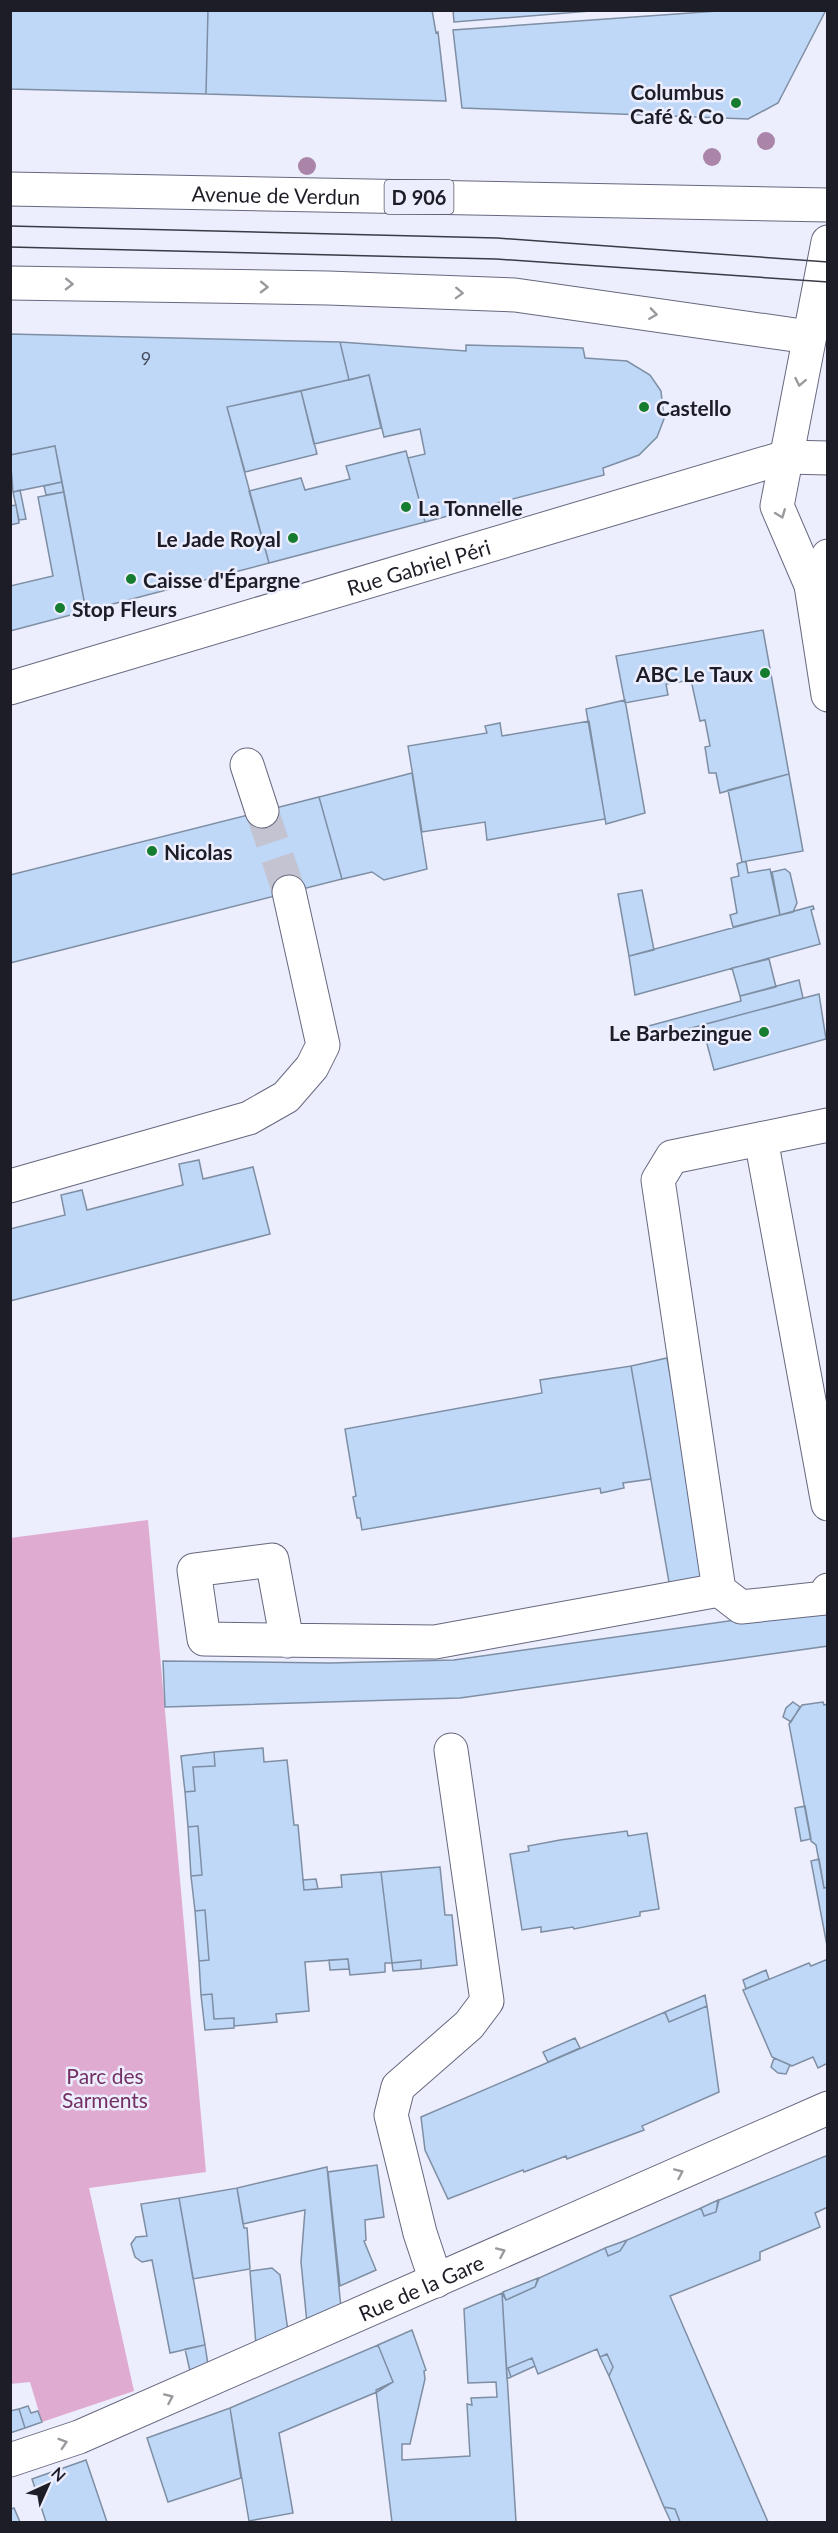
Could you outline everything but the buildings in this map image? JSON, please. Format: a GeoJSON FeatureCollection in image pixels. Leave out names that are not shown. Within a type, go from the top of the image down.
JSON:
{"type":"FeatureCollection","features":[{"type":"Feature","properties":{"kind":"street","name":"Avenue de Verdun"},"geometry":{"type":"LineString","coordinates":[[10,189],[828,205]]}},
{"type":"Feature","properties":{"kind":"street"},"geometry":{"type":"LineString","coordinates":[[828,242],[777,506],[812,585],[828,695]]}},
{"type":"Feature","properties":{"kind":"street"},"geometry":{"type":"LineString","coordinates":[[10,283],[328,288],[515,295],[808,337]]}},
{"type":"Feature","properties":{"kind":"street","name":"Rue Gabriel Péri"},"geometry":{"type":"LineString","coordinates":[[10,688],[786,458],[828,458]]}},
{"type":"Feature","properties":{"kind":"street"},"geometry":{"type":"LineString","coordinates":[[812,585],[828,556]]}},
{"type":"Feature","properties":{"kind":"street"},"geometry":{"type":"LineString","coordinates":[[248,765],[262,811]]}},
{"type":"Feature","properties":{"kind":"street"},"geometry":{"type":"LineString","coordinates":[[10,1186],[249,1118],[286,1097],[312,1067],[323,1045],[289,892]]}},
{"type":"Feature","properties":{"kind":"street"},"geometry":{"type":"LineString","coordinates":[[828,1125],[672,1157],[658,1180],[719,1590],[741,1607],[825,1598],[828,1590]]}},
{"type":"Feature","properties":{"kind":"street"},"geometry":{"type":"LineString","coordinates":[[760,1139],[828,1504]]}},
{"type":"Feature","properties":{"kind":"street"},"geometry":{"type":"LineString","coordinates":[[286,1641],[435,1642],[719,1590]]}},
{"type":"Feature","properties":{"kind":"street"},"geometry":{"type":"LineString","coordinates":[[436,2281],[420,2233],[391,2115],[398,2087],[469,2025],[487,2001],[451,1750]]}},
{"type":"Feature","properties":{"kind":"street","name":"Rue de la Gare"},"geometry":{"type":"LineString","coordinates":[[10,2460],[79,2437],[828,2108]]}},
{"type":"Feature","properties":{"kind":"green space","name":"Parc des Sarments"},"geometry":{"type":"Polygon","coordinates":[[[148,1520],[206,2172],[89,2188],[134,2391],[42,2422],[30,2382],[10,2384],[10,1538],[148,1520]]]}},
{"type":"Feature","properties":{"kind":"tunnel"},"geometry":{"type":"LineString","coordinates":[[262,811],[289,892]]}},
{"type":"Feature","properties":{"kind":"tram line"},"geometry":{"type":"LineString","coordinates":[[10,226],[497,238],[828,262]]}},
{"type":"Feature","properties":{"kind":"tram line"},"geometry":{"type":"LineString","coordinates":[[10,247],[496,259],[828,282]]}},
{"type":"Feature","properties":{"kind":"place","name":"Columbus Café & Co"},"geometry":{"type":"Point","coordinates":[736,103]}},
{"type":"Feature","properties":{"kind":"place","name":"Castello"},"geometry":{"type":"Point","coordinates":[644,407]}},
{"type":"Feature","properties":{"kind":"place","name":"La Tonnelle"},"geometry":{"type":"Point","coordinates":[406,507]}},
{"type":"Feature","properties":{"kind":"place","name":"Le Jade Royal"},"geometry":{"type":"Point","coordinates":[293,538]}},
{"type":"Feature","properties":{"kind":"place","name":"Caisse d'Épargne"},"geometry":{"type":"Point","coordinates":[131,579]}},
{"type":"Feature","properties":{"kind":"place","name":"Stop Fleurs"},"geometry":{"type":"Point","coordinates":[60,608]}},
{"type":"Feature","properties":{"kind":"place","name":"ABC Le Taux"},"geometry":{"type":"Point","coordinates":[765,673]}},
{"type":"Feature","properties":{"kind":"place","name":"Nicolas"},"geometry":{"type":"Point","coordinates":[152,851]}},
{"type":"Feature","properties":{"kind":"place","name":"Le Barbezingue"},"geometry":{"type":"Point","coordinates":[764,1032]}}]}
